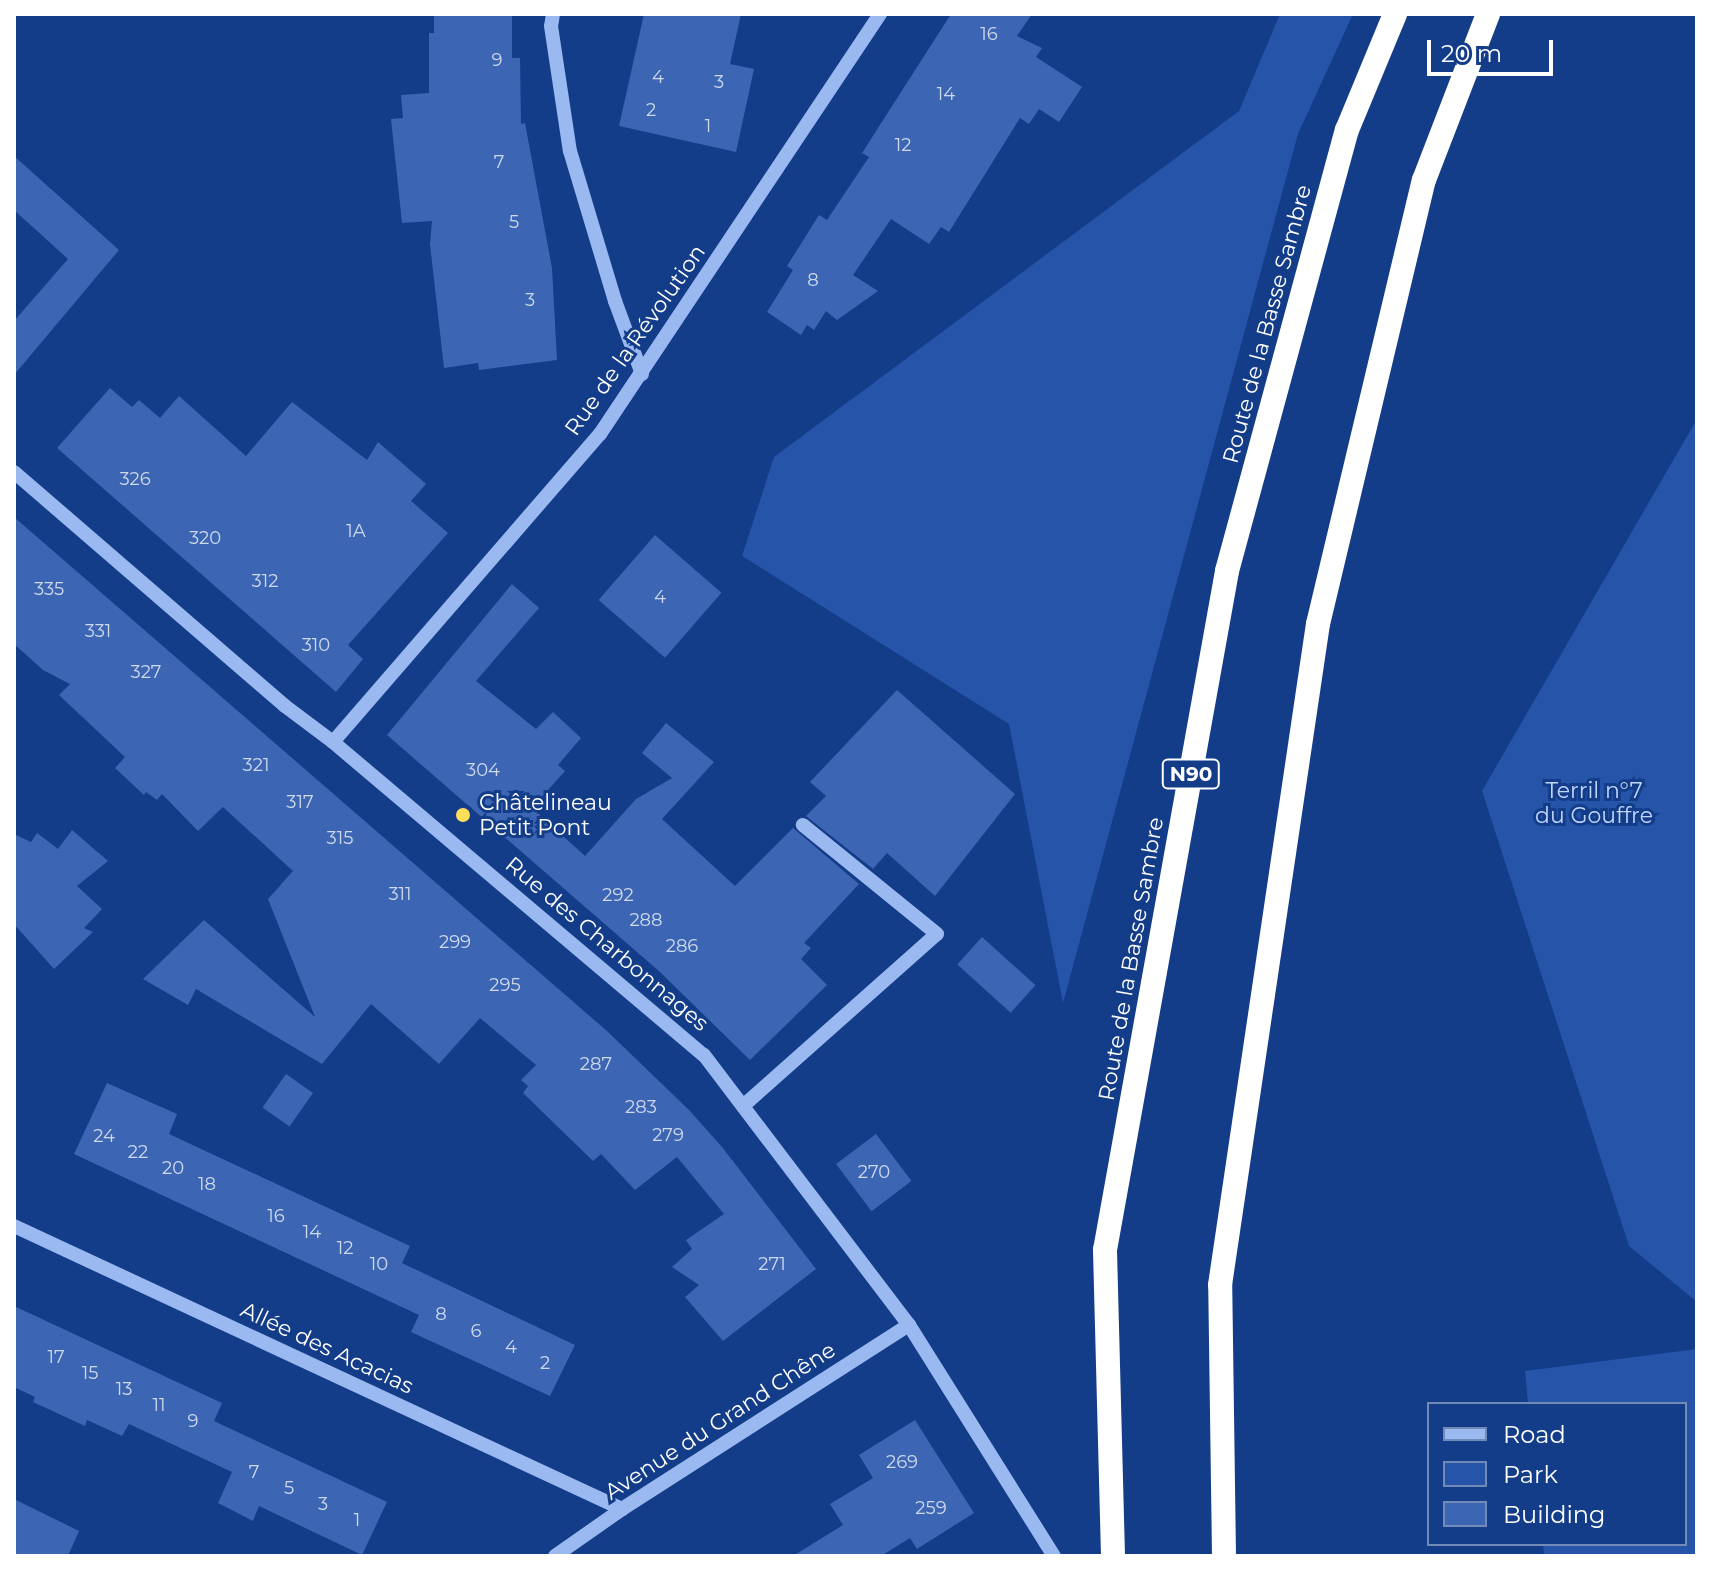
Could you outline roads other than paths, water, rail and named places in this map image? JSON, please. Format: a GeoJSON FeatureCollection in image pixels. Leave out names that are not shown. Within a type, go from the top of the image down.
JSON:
{"type":"FeatureCollection","features":[{"type":"Feature","properties":{"kind":"highway","name":"Route de la Basse Sambre"},"geometry":{"type":"LineString","coordinates":[[1113,1556],[1105,1250],[1227,571],[1347,130],[1395,14]]}},
{"type":"Feature","properties":{"kind":"highway"},"geometry":{"type":"LineString","coordinates":[[1224,1556],[1220,1285],[1318,624],[1424,180],[1488,14]]}},
{"type":"Feature","properties":{"kind":"street"},"geometry":{"type":"LineString","coordinates":[[553,14],[551,26],[570,151],[615,301],[642,374]]}},
{"type":"Feature","properties":{"kind":"street","name":"Rue de la Révolution"},"geometry":{"type":"LineString","coordinates":[[333,742],[600,434],[879,15]]}},
{"type":"Feature","properties":{"kind":"street","name":"Rue des Charbonnages"},"geometry":{"type":"LineString","coordinates":[[14,472],[285,706],[333,742],[704,1055],[909,1325],[1054,1556]]}},
{"type":"Feature","properties":{"kind":"street"},"geometry":{"type":"LineString","coordinates":[[743,1106],[937,934],[803,825]]}},
{"type":"Feature","properties":{"kind":"street","name":"Allée des Acacias"},"geometry":{"type":"LineString","coordinates":[[14,1226],[622,1509]]}},
{"type":"Feature","properties":{"kind":"street","name":"Avenue du Grand Chêne"},"geometry":{"type":"LineString","coordinates":[[555,1556],[622,1509],[909,1325]]}},
{"type":"Feature","properties":{"kind":"place","name":"Châtelineau Petit Pont"},"geometry":{"type":"Point","coordinates":[463,815]}},
{"type":"Feature","properties":{"kind":"park label","name":"Terril n°7 du Gouffre"},"geometry":{"type":"Point","coordinates":[1594,802]}}]}
